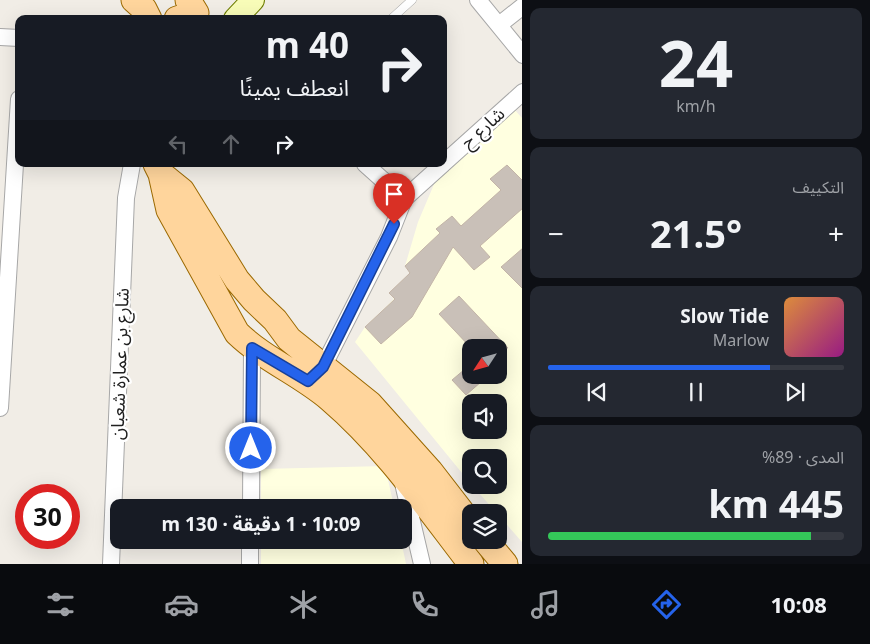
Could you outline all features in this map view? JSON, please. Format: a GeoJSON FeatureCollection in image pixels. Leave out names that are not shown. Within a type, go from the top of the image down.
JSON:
{"type":"FeatureCollection","features":[{"type":"Feature","properties":{"kind":"main road"},"geometry":{"type":"LineString","coordinates":[[134,0],[144,9],[147,15]]}},
{"type":"Feature","properties":{"kind":"main road"},"geometry":{"type":"LineString","coordinates":[[239,15],[253,0]]}},
{"type":"Feature","properties":{"kind":"main road"},"geometry":{"type":"LineString","coordinates":[[159,169],[169,210],[224,314],[237,333],[252,348],[316,374],[370,404],[430,471],[462,512]]}},
{"type":"Feature","properties":{"kind":"main road"},"geometry":{"type":"LineString","coordinates":[[159,169],[182,191],[243,287],[275,320],[316,374],[400,472],[471,564]]}},
{"type":"Feature","properties":{"kind":"main road"},"geometry":{"type":"LineString","coordinates":[[492,549],[505,564]]}},
{"type":"Feature","properties":{"kind":"street"},"geometry":{"type":"LineString","coordinates":[[478,0],[522,55]]}},
{"type":"Feature","properties":{"kind":"street"},"geometry":{"type":"LineString","coordinates":[[499,25],[522,6]]}},
{"type":"Feature","properties":{"kind":"street"},"geometry":{"type":"LineString","coordinates":[[0,38],[15,38]]}},
{"type":"Feature","properties":{"kind":"street","name":"شارع ح"},"geometry":{"type":"LineString","coordinates":[[447,159],[522,92]]}},
{"type":"Feature","properties":{"kind":"street"},"geometry":{"type":"LineString","coordinates":[[0,408],[15,164]]}},
{"type":"Feature","properties":{"kind":"street","name":"شارع بن عمارة شعبان"},"geometry":{"type":"LineString","coordinates":[[111,564],[126,198],[131,167]]}},
{"type":"Feature","properties":{"kind":"street"},"geometry":{"type":"LineString","coordinates":[[368,167],[404,199]]}},
{"type":"Feature","properties":{"kind":"street","name":"شارع ح"},"geometry":{"type":"LineString","coordinates":[[316,374],[389,237],[404,199],[439,167]]}},
{"type":"Feature","properties":{"kind":"street"},"geometry":{"type":"LineString","coordinates":[[251,499],[252,348]]}},
{"type":"Feature","properties":{"kind":"street"},"geometry":{"type":"LineString","coordinates":[[400,472],[422,564]]}},
{"type":"Feature","properties":{"kind":"street"},"geometry":{"type":"LineString","coordinates":[[250,549],[250,564]]}},
{"type":"Feature","properties":{"kind":"lane"},"geometry":{"type":"LineString","coordinates":[[395,15],[412,0]]}},
{"type":"Feature","properties":{"kind":"shaded area"},"geometry":{"type":"Polygon","coordinates":[[[514,109],[522,118],[522,542],[507,525],[507,504],[489,504],[480,494],[507,494],[507,449],[462,449],[462,473],[355,342],[365,327],[394,299],[389,293],[410,273],[405,266],[418,222],[435,182],[514,109]]]}},
{"type":"Feature","properties":{"kind":"shaded area"},"geometry":{"type":"Polygon","coordinates":[[[385,466],[392,499],[261,499],[261,469],[385,466]]]}},
{"type":"Feature","properties":{"kind":"shaded area"},"geometry":{"type":"Polygon","coordinates":[[[261,549],[403,549],[406,564],[261,564],[261,549]]]}},
{"type":"Feature","properties":{"kind":"building"},"geometry":{"type":"Polygon","coordinates":[[[507,165],[522,180],[522,209],[480,246],[490,257],[474,270],[453,247],[412,317],[381,344],[365,327],[395,299],[389,293],[410,273],[405,266],[440,233],[436,229],[452,216],[461,226],[501,190],[490,179],[507,165]]]}},
{"type":"Feature","properties":{"kind":"building"},"geometry":{"type":"Polygon","coordinates":[[[522,249],[522,288],[501,267],[522,249]]]}},
{"type":"Feature","properties":{"kind":"building"},"geometry":{"type":"Polygon","coordinates":[[[459,296],[500,339],[463,339],[439,314],[459,296]]]}},
{"type":"Feature","properties":{"kind":"building"},"geometry":{"type":"Polygon","coordinates":[[[462,372],[462,384],[479,384],[465,394],[452,380],[462,372]]]}},
{"type":"Feature","properties":{"kind":"route"},"geometry":{"type":"LineString","coordinates":[[251,448],[252,348],[308,381],[323,367],[394,224]]}}]}
